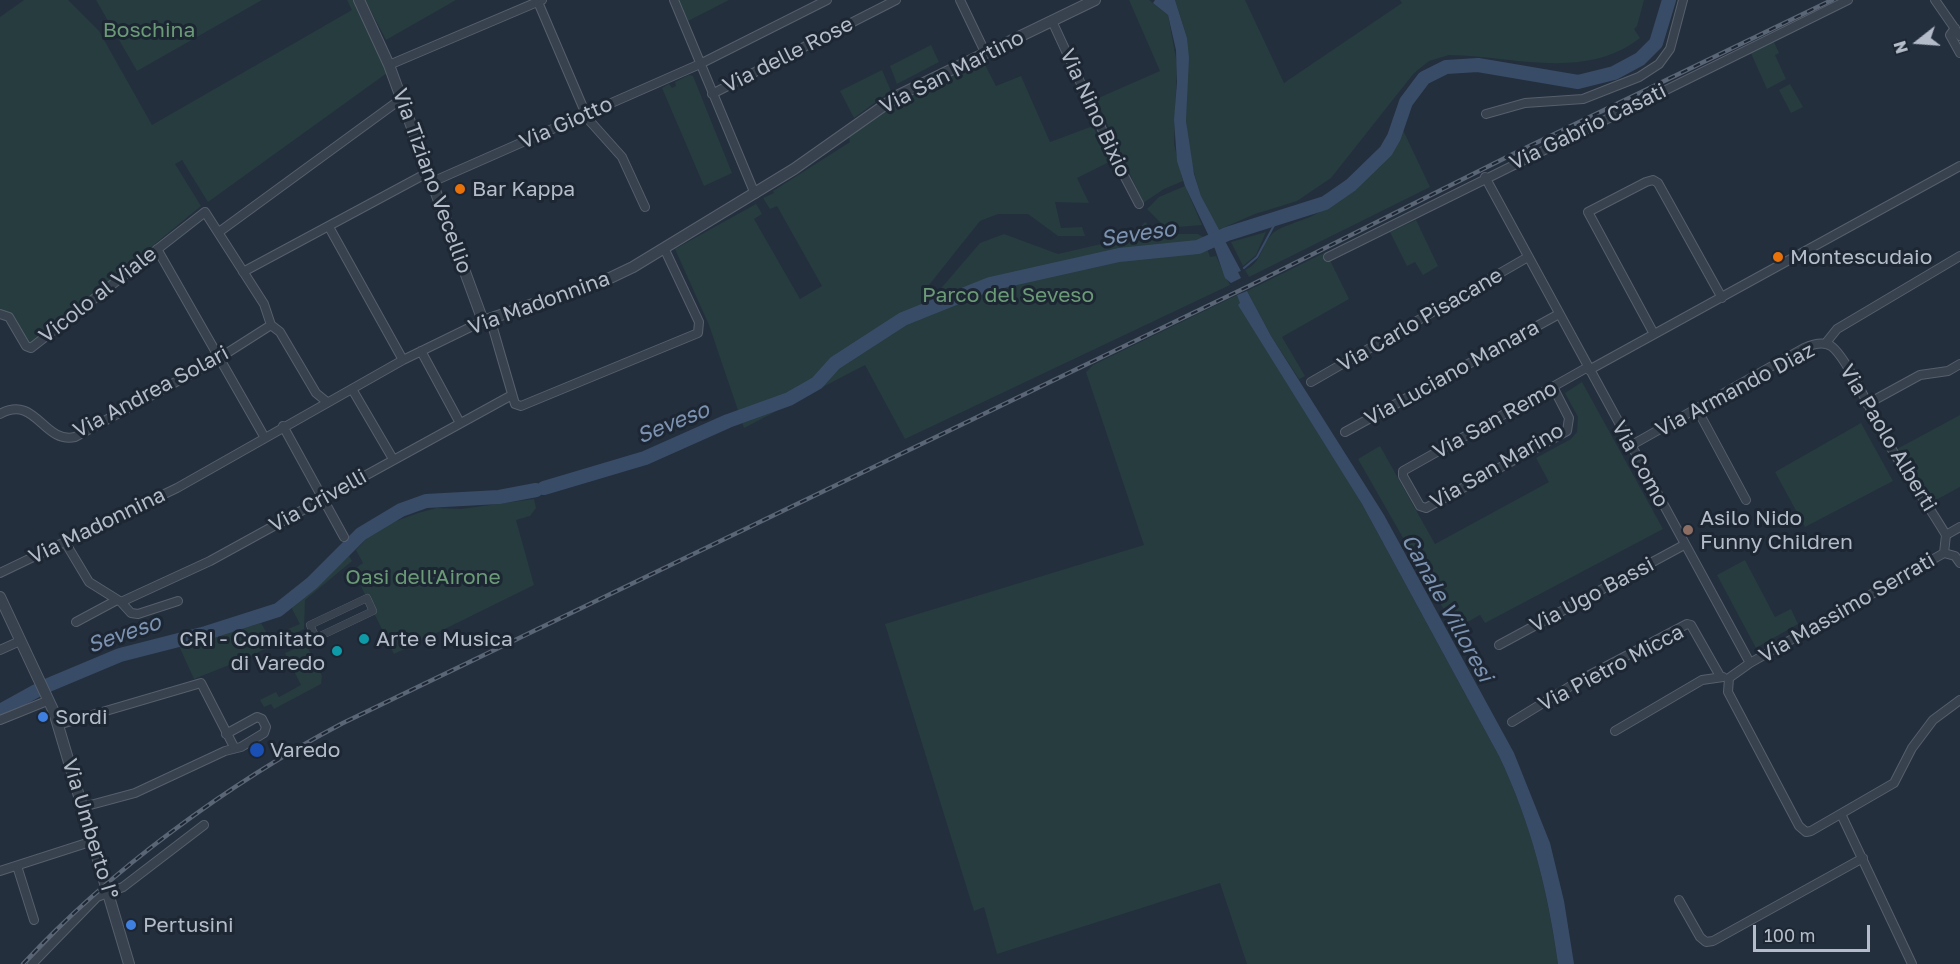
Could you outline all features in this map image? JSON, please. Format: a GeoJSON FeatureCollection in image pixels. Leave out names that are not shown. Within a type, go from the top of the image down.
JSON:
{"type":"FeatureCollection","features":[{"type":"Feature","properties":{"kind":"street"},"geometry":{"type":"LineString","coordinates":[[674,0],[755,194]]}},
{"type":"Feature","properties":{"kind":"street","name":"Via Giotto"},"geometry":{"type":"LineString","coordinates":[[243,272],[430,177],[586,114],[700,64],[827,0]]}},
{"type":"Feature","properties":{"kind":"street","name":"Via delle Rose"},"geometry":{"type":"LineString","coordinates":[[712,94],[896,0]]}},
{"type":"Feature","properties":{"kind":"street"},"geometry":{"type":"LineString","coordinates":[[960,0],[986,52]]}},
{"type":"Feature","properties":{"kind":"street","name":"Via San Martino"},"geometry":{"type":"LineString","coordinates":[[755,194],[826,147],[886,103],[1095,0]]}},
{"type":"Feature","properties":{"kind":"street"},"geometry":{"type":"LineString","coordinates":[[1486,114],[1518,104],[1583,99],[1639,77],[1659,63],[1670,49],[1683,0]]}},
{"type":"Feature","properties":{"kind":"street","name":"Via Gabrio Casati"},"geometry":{"type":"LineString","coordinates":[[1328,257],[1485,177],[1848,0]]}},
{"type":"Feature","properties":{"kind":"street"},"geometry":{"type":"LineString","coordinates":[[1935,0],[1958,32],[1950,35],[1960,53]]}},
{"type":"Feature","properties":{"kind":"street"},"geometry":{"type":"LineString","coordinates":[[389,65],[540,1],[586,114],[622,157],[645,207]]}},
{"type":"Feature","properties":{"kind":"street","name":"Via Tiziano Vecellio"},"geometry":{"type":"LineString","coordinates":[[361,4],[380,42],[486,320]]}},
{"type":"Feature","properties":{"kind":"street","name":"Via Nino Bixio"},"geometry":{"type":"LineString","coordinates":[[1052,21],[1139,204]]}},
{"type":"Feature","properties":{"kind":"street"},"geometry":{"type":"LineString","coordinates":[[322,403],[280,333],[271,325],[267,310],[219,232],[401,99]]}},
{"type":"Feature","properties":{"kind":"street","name":"Via San Remo"},"geometry":{"type":"LineString","coordinates":[[1402,473],[1553,387],[1722,298],[1960,166]]}},
{"type":"Feature","properties":{"kind":"street","name":"Via Como"},"geometry":{"type":"LineString","coordinates":[[1485,177],[1750,663]]}},
{"type":"Feature","properties":{"kind":"street"},"geometry":{"type":"LineString","coordinates":[[1654,334],[1588,212],[1646,182],[1655,180],[1722,298]]}},
{"type":"Feature","properties":{"kind":"street","name":"Via Madonnina"},"geometry":{"type":"LineString","coordinates":[[0,573],[177,488],[322,403],[421,351],[486,320],[610,278],[755,194]]}},
{"type":"Feature","properties":{"kind":"street","name":"Vicolo al Viale"},"geometry":{"type":"LineString","coordinates":[[0,314],[9,317],[26,346],[31,348],[205,212],[219,232]]}},
{"type":"Feature","properties":{"kind":"street"},"geometry":{"type":"LineString","coordinates":[[329,227],[403,360]]}},
{"type":"Feature","properties":{"kind":"street"},"geometry":{"type":"LineString","coordinates":[[486,320],[518,406],[695,336],[700,329],[699,322],[664,248]]}},
{"type":"Feature","properties":{"kind":"street"},"geometry":{"type":"LineString","coordinates":[[157,249],[265,438]]}},
{"type":"Feature","properties":{"kind":"street","name":"Via Armando Diaz"},"geometry":{"type":"LineString","coordinates":[[1630,446],[1804,348],[1825,344],[1837,329],[1960,256]]}},
{"type":"Feature","properties":{"kind":"street","name":"Via Carlo Pisacane"},"geometry":{"type":"LineString","coordinates":[[1311,382],[1528,257]]}},
{"type":"Feature","properties":{"kind":"street","name":"Via Luciano Manara"},"geometry":{"type":"LineString","coordinates":[[1345,432],[1559,314]]}},
{"type":"Feature","properties":{"kind":"street","name":"Via Andrea Solari"},"geometry":{"type":"LineString","coordinates":[[0,414],[13,408],[25,410],[61,437],[75,437],[219,358],[271,325]]}},
{"type":"Feature","properties":{"kind":"street","name":"Via Paolo Alberti"},"geometry":{"type":"LineString","coordinates":[[1825,344],[1836,351],[1946,535],[1944,553]]}},
{"type":"Feature","properties":{"kind":"street"},"geometry":{"type":"LineString","coordinates":[[421,351],[460,423]]}},
{"type":"Feature","properties":{"kind":"street"},"geometry":{"type":"LineString","coordinates":[[1867,404],[1920,375],[1948,371],[1960,364]]}},
{"type":"Feature","properties":{"kind":"street","name":"Via San Marino"},"geometry":{"type":"LineString","coordinates":[[1402,473],[1420,506],[1426,508],[1562,435],[1569,428],[1570,423],[1553,387]]}},
{"type":"Feature","properties":{"kind":"street"},"geometry":{"type":"LineString","coordinates":[[352,389],[393,459]]}},
{"type":"Feature","properties":{"kind":"street","name":"Via Crivelli"},"geometry":{"type":"LineString","coordinates":[[76,622],[210,561],[512,395]]}},
{"type":"Feature","properties":{"kind":"street"},"geometry":{"type":"LineString","coordinates":[[1697,410],[1746,500]]}},
{"type":"Feature","properties":{"kind":"street"},"geometry":{"type":"LineString","coordinates":[[283,426],[345,537]]}},
{"type":"Feature","properties":{"kind":"street"},"geometry":{"type":"LineString","coordinates":[[1946,535],[1960,527]]}},
{"type":"Feature","properties":{"kind":"street"},"geometry":{"type":"LineString","coordinates":[[65,543],[83,576],[131,613],[138,614],[177,601]]}},
{"type":"Feature","properties":{"kind":"street","name":"Via Ugo Bassi"},"geometry":{"type":"LineString","coordinates":[[1499,645],[1684,545]]}},
{"type":"Feature","properties":{"kind":"street"},"geometry":{"type":"LineString","coordinates":[[1944,553],[1955,556],[1960,563]]}},
{"type":"Feature","properties":{"kind":"street","name":"Via Massimo Serrati"},"geometry":{"type":"LineString","coordinates":[[1750,663],[1944,553]]}},
{"type":"Feature","properties":{"kind":"street","name":"Via Umberto I°"},"geometry":{"type":"LineString","coordinates":[[0,597],[58,726],[129,964]]}},
{"type":"Feature","properties":{"kind":"street"},"geometry":{"type":"LineString","coordinates":[[367,598],[373,611],[316,638],[310,625],[367,598]]}},
{"type":"Feature","properties":{"kind":"street","name":"Via Pietro Micca"},"geometry":{"type":"LineString","coordinates":[[1512,722],[1582,679],[1687,624],[1690,625],[1724,677]]}},
{"type":"Feature","properties":{"kind":"street"},"geometry":{"type":"LineString","coordinates":[[0,650],[20,640]]}},
{"type":"Feature","properties":{"kind":"street"},"geometry":{"type":"LineString","coordinates":[[1615,731],[1702,680],[1724,677],[1750,663]]}},
{"type":"Feature","properties":{"kind":"street"},"geometry":{"type":"LineString","coordinates":[[1724,677],[1738,713],[1799,826],[1806,832],[1894,783],[1916,743],[1933,720],[1960,700]]}},
{"type":"Feature","properties":{"kind":"street"},"geometry":{"type":"LineString","coordinates":[[58,726],[203,684],[234,747]]}},
{"type":"Feature","properties":{"kind":"street"},"geometry":{"type":"LineString","coordinates":[[0,720],[46,698]]}},
{"type":"Feature","properties":{"kind":"street"},"geometry":{"type":"LineString","coordinates":[[83,807],[135,793],[234,747],[241,747],[264,733],[265,725],[258,717],[226,734]]}},
{"type":"Feature","properties":{"kind":"street"},"geometry":{"type":"LineString","coordinates":[[1841,814],[1912,964]]}},
{"type":"Feature","properties":{"kind":"street"},"geometry":{"type":"LineString","coordinates":[[32,964],[93,901],[123,887],[204,825]]}},
{"type":"Feature","properties":{"kind":"street"},"geometry":{"type":"LineString","coordinates":[[0,871],[93,841]]}},
{"type":"Feature","properties":{"kind":"street"},"geometry":{"type":"LineString","coordinates":[[1679,900],[1700,937],[1706,942],[1713,941],[1863,858]]}},
{"type":"Feature","properties":{"kind":"street"},"geometry":{"type":"LineString","coordinates":[[17,866],[34,920]]}},
{"type":"Feature","properties":{"kind":"green space"},"geometry":{"type":"Polygon","coordinates":[[[24,0],[68,0],[99,31],[152,125],[352,10],[347,0],[355,0],[387,73],[208,202],[182,160],[175,164],[201,206],[32,345],[0,312],[0,17],[24,0]]]}},
{"type":"Feature","properties":{"kind":"green space","name":"Boschina"},"geometry":{"type":"Polygon","coordinates":[[[96,0],[262,0],[137,71],[96,0]]]}},
{"type":"Feature","properties":{"kind":"green space"},"geometry":{"type":"Polygon","coordinates":[[[365,0],[456,0],[386,40],[365,0]]]}},
{"type":"Feature","properties":{"kind":"green space"},"geometry":{"type":"Polygon","coordinates":[[[679,0],[729,0],[688,21],[679,0]]]}},
{"type":"Feature","properties":{"kind":"green space"},"geometry":{"type":"Polygon","coordinates":[[[1129,0],[1149,0],[1168,15],[1177,64],[1174,144],[1183,181],[1164,189],[1143,203],[1096,99],[1160,71],[1129,0]]]}},
{"type":"Feature","properties":{"kind":"green space"},"geometry":{"type":"Polygon","coordinates":[[[1175,0],[1245,0],[1284,83],[1402,3],[1400,0],[1644,0],[1637,26],[1634,29],[1640,38],[1619,51],[1596,59],[1572,63],[1548,63],[1449,55],[1429,61],[1414,73],[1331,178],[1297,201],[1255,214],[1218,230],[1201,196],[1189,156],[1186,121],[1187,38],[1175,0]]]}},
{"type":"Feature","properties":{"kind":"green space"},"geometry":{"type":"Polygon","coordinates":[[[1773,40],[1779,53],[1775,55],[1786,79],[1767,89],[1750,51],[1773,40]]]}},
{"type":"Feature","properties":{"kind":"green space"},"geometry":{"type":"Polygon","coordinates":[[[931,45],[939,62],[897,84],[890,66],[931,45]]]}},
{"type":"Feature","properties":{"kind":"green space","name":"Parco del Seveso"},"geometry":{"type":"Polygon","coordinates":[[[982,59],[996,86],[1021,76],[1050,142],[1093,126],[1109,162],[1077,178],[1089,203],[1055,202],[1061,228],[1082,227],[1085,236],[1058,236],[1028,214],[998,214],[980,221],[929,285],[937,293],[980,243],[1004,234],[1058,254],[1131,237],[1145,222],[1160,234],[1198,234],[1203,237],[1210,257],[1216,256],[1230,285],[905,439],[865,365],[744,428],[709,325],[675,249],[756,204],[755,202],[762,214],[754,219],[800,299],[822,286],[777,206],[770,209],[763,198],[850,142],[849,137],[894,104],[982,59]]]}},
{"type":"Feature","properties":{"kind":"green space"},"geometry":{"type":"Polygon","coordinates":[[[882,70],[891,91],[854,118],[840,91],[882,70]]]}},
{"type":"Feature","properties":{"kind":"green space"},"geometry":{"type":"Polygon","coordinates":[[[689,75],[693,76],[732,173],[704,186],[662,88],[669,84],[672,88],[676,86],[675,82],[689,75]]]}},
{"type":"Feature","properties":{"kind":"green space"},"geometry":{"type":"Polygon","coordinates":[[[1790,84],[1803,107],[1791,113],[1779,90],[1790,84]]]}},
{"type":"Feature","properties":{"kind":"green space"},"geometry":{"type":"Polygon","coordinates":[[[1403,130],[1430,187],[1249,277],[1245,270],[1255,263],[1272,234],[1314,215],[1353,189],[1375,167],[1403,130]]]}},
{"type":"Feature","properties":{"kind":"green space"},"geometry":{"type":"Polygon","coordinates":[[[1185,186],[1202,225],[1166,228],[1147,209],[1159,197],[1185,186]]]}},
{"type":"Feature","properties":{"kind":"green space"},"geometry":{"type":"Polygon","coordinates":[[[1416,220],[1438,266],[1423,275],[1415,262],[1407,266],[1390,232],[1416,220]]]}},
{"type":"Feature","properties":{"kind":"green space"},"geometry":{"type":"Polygon","coordinates":[[[1266,232],[1256,255],[1243,266],[1231,242],[1266,232]]]}},
{"type":"Feature","properties":{"kind":"green space"},"geometry":{"type":"Polygon","coordinates":[[[1326,252],[1349,299],[1282,337],[1305,376],[1299,379],[1271,336],[1247,291],[1326,252]]]}},
{"type":"Feature","properties":{"kind":"green space"},"geometry":{"type":"Polygon","coordinates":[[[1237,295],[1362,504],[1499,756],[1521,807],[1537,858],[1558,964],[1247,964],[1220,883],[997,954],[984,907],[974,911],[885,624],[1144,545],[1086,372],[1093,365],[1237,295]]]}},
{"type":"Feature","properties":{"kind":"green space"},"geometry":{"type":"Polygon","coordinates":[[[1582,382],[1663,529],[1485,623],[1480,615],[1455,629],[1358,459],[1380,446],[1435,544],[1549,482],[1536,458],[1571,439],[1577,432],[1578,417],[1565,393],[1582,382]]]}},
{"type":"Feature","properties":{"kind":"green space"},"geometry":{"type":"Polygon","coordinates":[[[1960,415],[1960,487],[1934,501],[1897,449],[1960,415]]]}},
{"type":"Feature","properties":{"kind":"green space"},"geometry":{"type":"Polygon","coordinates":[[[1861,423],[1893,481],[1805,527],[1775,472],[1861,423]]]}},
{"type":"Feature","properties":{"kind":"green space","name":"Oasi dell'Airone"},"geometry":{"type":"Polygon","coordinates":[[[534,499],[536,508],[530,516],[516,520],[534,585],[394,654],[353,570],[363,563],[356,550],[375,529],[418,513],[437,508],[461,509],[534,499]]]}},
{"type":"Feature","properties":{"kind":"green space"},"geometry":{"type":"Polygon","coordinates":[[[349,556],[352,561],[305,600],[304,629],[247,658],[194,679],[179,646],[261,623],[269,637],[300,624],[292,609],[293,604],[349,556]]]}},
{"type":"Feature","properties":{"kind":"green space"},"geometry":{"type":"Polygon","coordinates":[[[1745,560],[1775,617],[1791,609],[1798,624],[1756,648],[1717,575],[1745,560]]]}},
{"type":"Feature","properties":{"kind":"green space"},"geometry":{"type":"Polygon","coordinates":[[[306,644],[322,676],[321,684],[274,709],[271,704],[264,707],[260,700],[276,692],[279,697],[301,685],[285,653],[306,644]]]}},
{"type":"Feature","properties":{"kind":"water"},"geometry":{"type":"Polygon","coordinates":[[[1155,0],[1175,0],[1187,38],[1189,58],[1186,121],[1194,174],[1201,196],[1241,271],[1238,272],[1241,278],[1231,283],[1225,278],[1215,249],[1185,186],[1177,161],[1174,120],[1177,82],[1176,50],[1168,15],[1153,3],[1155,0]]]}},
{"type":"Feature","properties":{"kind":"water","name":"Canale Villoresi"},"geometry":{"type":"Polygon","coordinates":[[[1247,291],[1271,336],[1384,515],[1514,753],[1550,843],[1564,901],[1574,964],[1558,964],[1537,858],[1520,806],[1499,756],[1362,504],[1238,305],[1240,303],[1237,295],[1247,291]]]}},
{"type":"Feature","properties":{"kind":"waterway","name":"Seveso"},"geometry":{"type":"LineString","coordinates":[[544,488],[645,458],[728,421],[789,399],[817,383],[835,363],[903,319],[990,284],[1119,255],[1198,247],[1227,234],[1325,203],[1351,185],[1386,151],[1394,137],[1406,102],[1424,78],[1446,67],[1478,65],[1578,82],[1614,73],[1640,59],[1656,43],[1669,0]]}},
{"type":"Feature","properties":{"kind":"waterway"},"geometry":{"type":"LineString","coordinates":[[1244,268],[1257,257],[1278,218]]}},
{"type":"Feature","properties":{"kind":"waterway","name":"Seveso"},"geometry":{"type":"LineString","coordinates":[[46,686],[120,655],[206,633],[278,610],[312,583],[361,534],[401,510],[426,501],[499,497],[536,490]]}},
{"type":"Feature","properties":{"kind":"waterway","name":"Seveso"},"geometry":{"type":"LineString","coordinates":[[0,711],[36,691]]}},
{"type":"Feature","properties":{"kind":"railway"},"geometry":{"type":"LineString","coordinates":[[23,964],[94,895],[173,831],[257,773],[343,723],[1249,286],[1513,154],[1832,0]]}},
{"type":"Feature","properties":{"kind":"place","name":"Bar Kappa"},"geometry":{"type":"Point","coordinates":[460,189]}},
{"type":"Feature","properties":{"kind":"place","name":"Montescudaio"},"geometry":{"type":"Point","coordinates":[1778,257]}},
{"type":"Feature","properties":{"kind":"place","name":"Asilo Nido Funny Children"},"geometry":{"type":"Point","coordinates":[1688,530]}},
{"type":"Feature","properties":{"kind":"place","name":"Arte e Musica"},"geometry":{"type":"Point","coordinates":[364,639]}},
{"type":"Feature","properties":{"kind":"place","name":"CRI - Comitato di Varedo"},"geometry":{"type":"Point","coordinates":[337,651]}},
{"type":"Feature","properties":{"kind":"place","name":"Sordi"},"geometry":{"type":"Point","coordinates":[43,717]}},
{"type":"Feature","properties":{"kind":"place","name":"Varedo"},"geometry":{"type":"Point","coordinates":[257,750]}},
{"type":"Feature","properties":{"kind":"place","name":"Pertusini"},"geometry":{"type":"Point","coordinates":[131,925]}}]}
